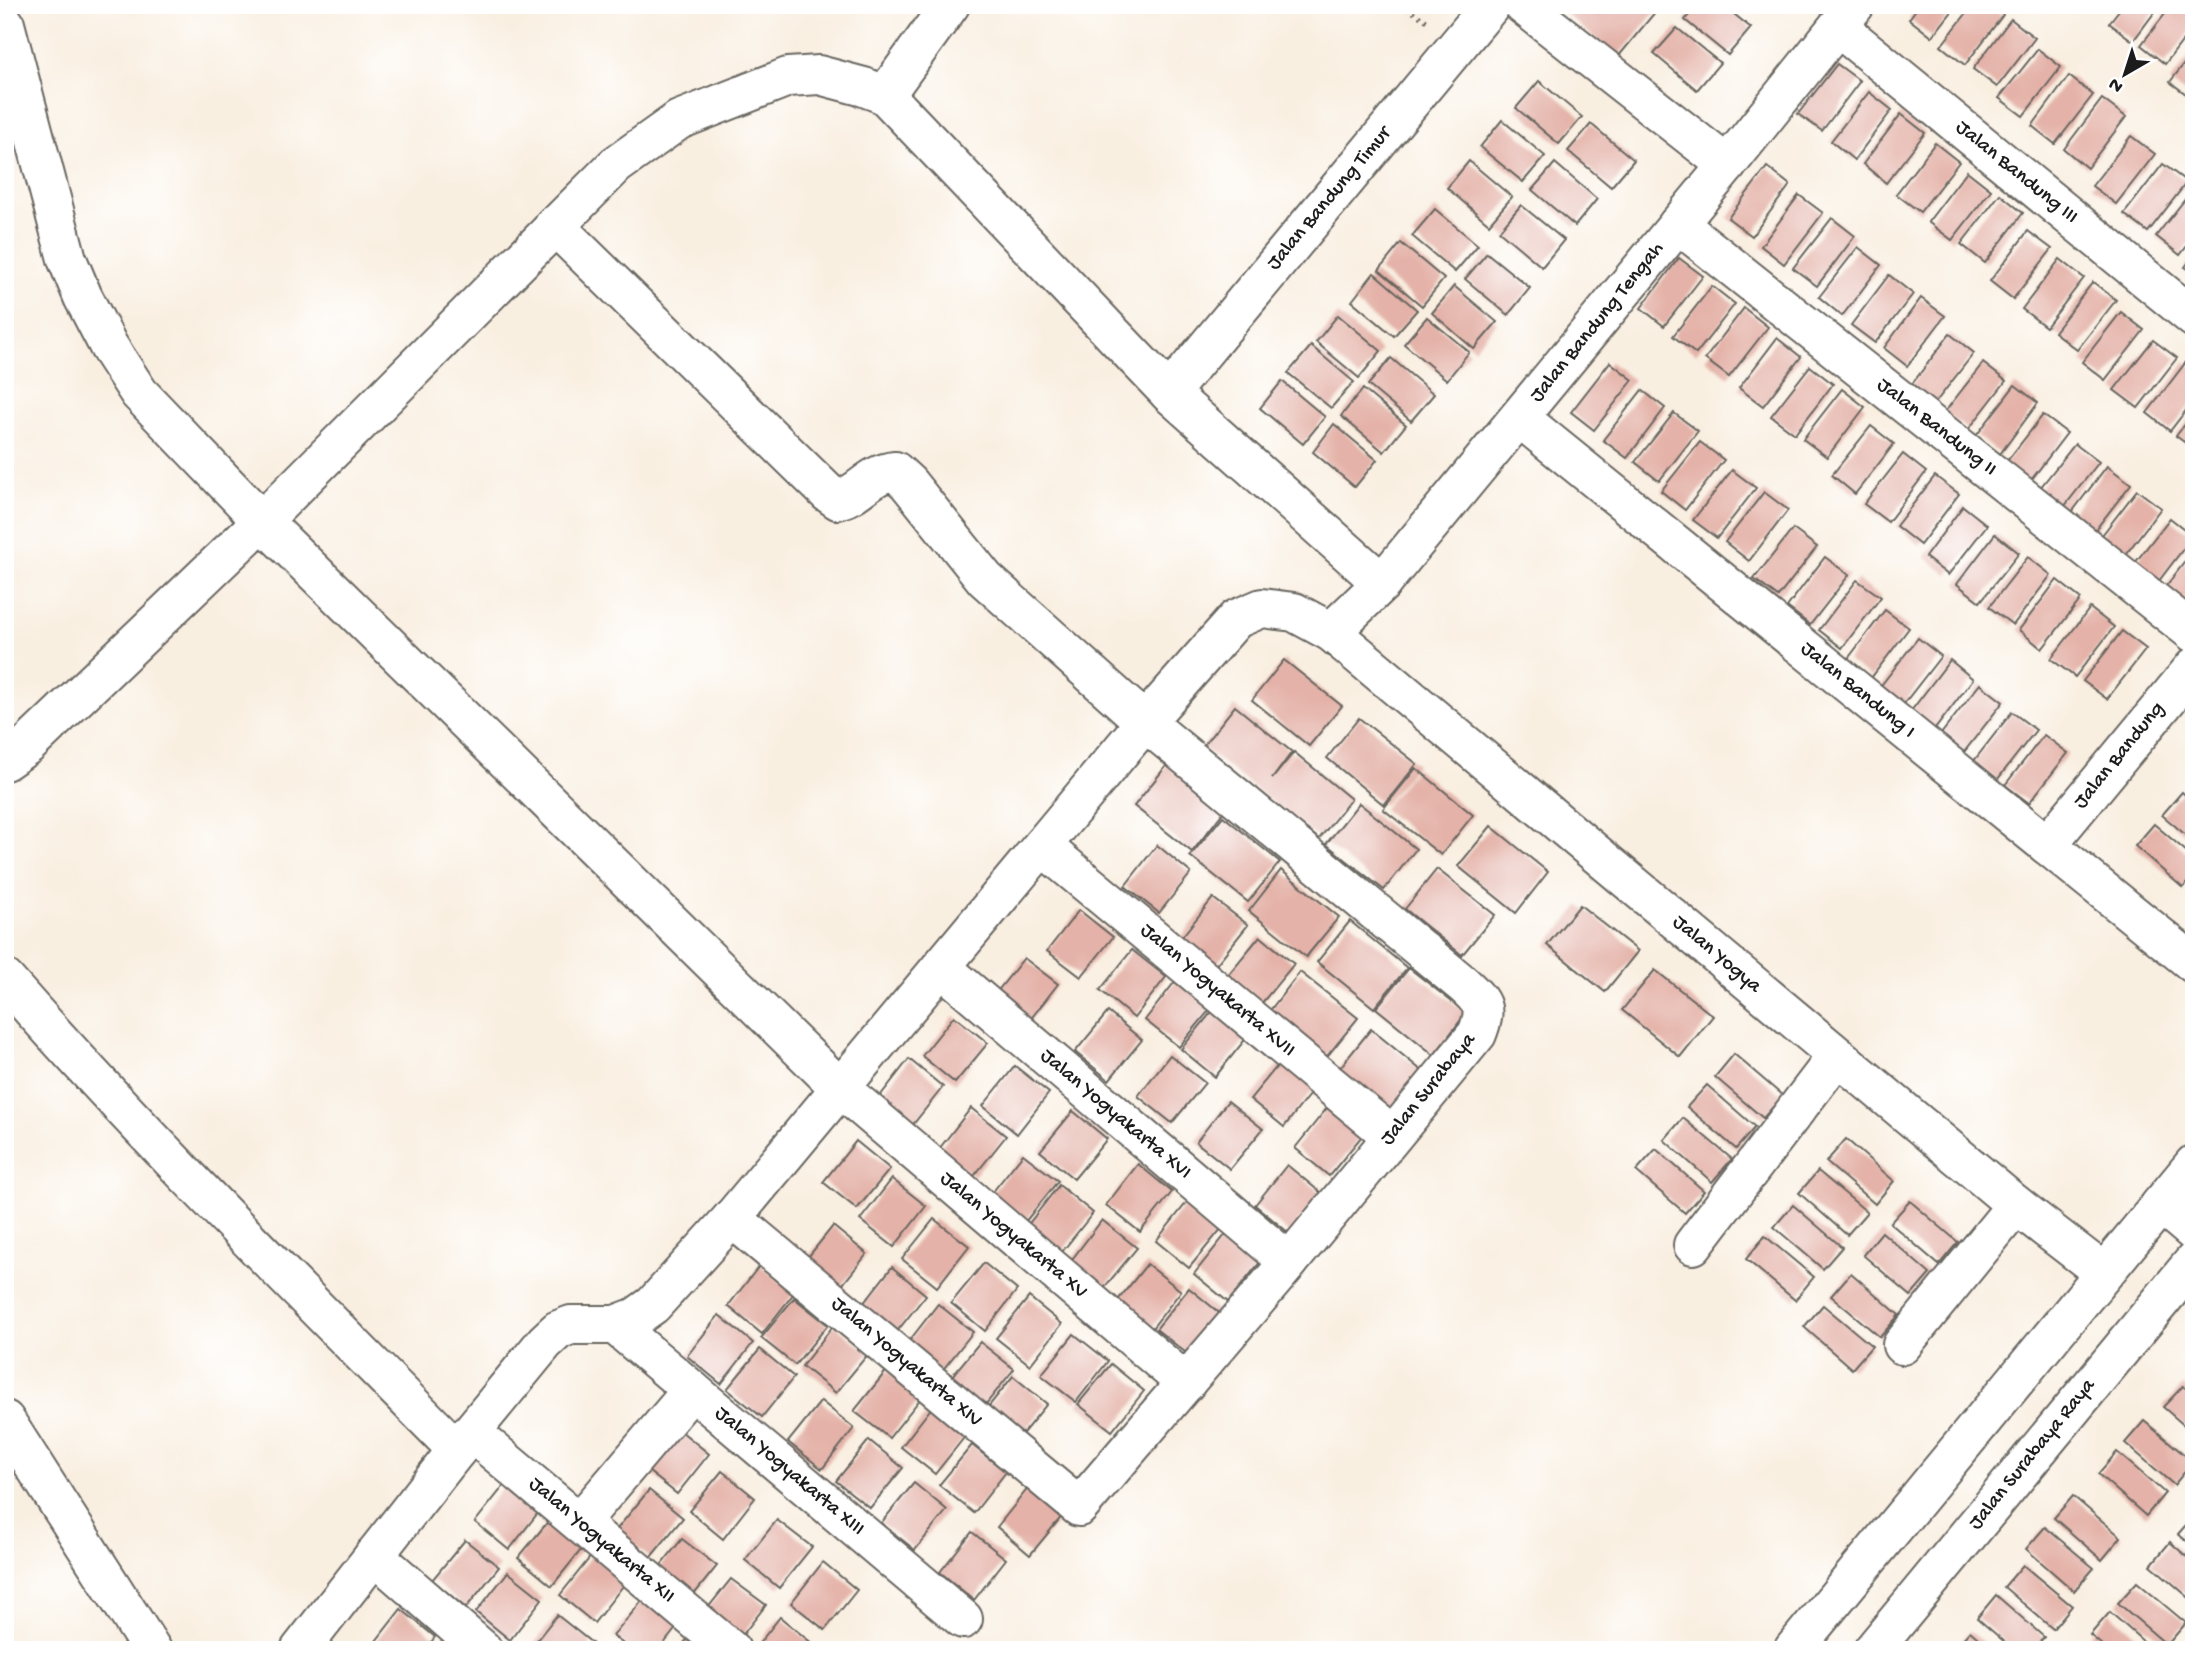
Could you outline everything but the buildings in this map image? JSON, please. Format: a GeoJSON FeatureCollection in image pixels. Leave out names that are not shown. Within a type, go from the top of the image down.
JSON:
{"type":"FeatureCollection","features":[{"type":"Feature","properties":{"kind":"street"},"geometry":{"type":"LineString","coordinates":[[885,95],[950,5]]}},
{"type":"Feature","properties":{"kind":"street","name":"Jalan Bandung Timur"},"geometry":{"type":"LineString","coordinates":[[1169,393],[1491,5]]}},
{"type":"Feature","properties":{"kind":"street"},"geometry":{"type":"LineString","coordinates":[[1523,5],[1727,165]]}},
{"type":"Feature","properties":{"kind":"street","name":"Jalan Bandung Tengah"},"geometry":{"type":"LineString","coordinates":[[1331,632],[1382,583],[1847,17]]}},
{"type":"Feature","properties":{"kind":"street","name":"Jalan Bandung III"},"geometry":{"type":"LineString","coordinates":[[1847,17],[2194,318]]}},
{"type":"Feature","properties":{"kind":"street","name":"Jalan Yogyakarta XV"},"geometry":{"type":"LineString","coordinates":[[5,24],[67,259],[83,297],[109,346],[139,393],[262,521],[840,1088],[1186,1383]]}},
{"type":"Feature","properties":{"kind":"street"},"geometry":{"type":"LineString","coordinates":[[5,761],[28,745],[262,521],[554,225],[617,165],[679,120],[788,77],[819,75],[885,95],[1169,393],[1382,583]]}},
{"type":"Feature","properties":{"kind":"street","name":"Jalan Bandung II"},"geometry":{"type":"LineString","coordinates":[[1678,224],[2194,633]]}},
{"type":"Feature","properties":{"kind":"street","name":"Jalan Surabaya"},"geometry":{"type":"LineString","coordinates":[[554,225],[838,500],[848,497],[883,472],[895,471],[908,483],[985,579],[1145,722],[1479,1000],[1484,1016],[1477,1034],[1289,1262],[1079,1507]]}},
{"type":"Feature","properties":{"kind":"street","name":"Jalan Bandung I"},"geometry":{"type":"LineString","coordinates":[[1520,418],[2194,964]]}},
{"type":"Feature","properties":{"kind":"street","name":"Jalan Yogya"},"geometry":{"type":"LineString","coordinates":[[615,1325],[636,1317],[653,1306],[732,1218],[1145,722],[1236,619],[1262,608],[1294,612],[1331,632],[2016,1205],[2104,1273]]}},
{"type":"Feature","properties":{"kind":"street","name":"Jalan Bandung"},"geometry":{"type":"LineString","coordinates":[[2047,845],[2194,667]]}},
{"type":"Feature","properties":{"kind":"street","name":"Jalan Yogyakarta XVII"},"geometry":{"type":"LineString","coordinates":[[1042,846],[1392,1136]]}},
{"type":"Feature","properties":{"kind":"street","name":"Jalan Yogyakarta XVI"},"geometry":{"type":"LineString","coordinates":[[941,967],[1289,1262]]}},
{"type":"Feature","properties":{"kind":"street","name":"Jalan Yogyakarta XII"},"geometry":{"type":"LineString","coordinates":[[5,979],[90,1075],[183,1173],[464,1441],[579,1522],[731,1650]]}},
{"type":"Feature","properties":{"kind":"street"},"geometry":{"type":"LineString","coordinates":[[1693,1245],[1837,1056]]}},
{"type":"Feature","properties":{"kind":"street"},"geometry":{"type":"LineString","coordinates":[[1794,1650],[2194,1164]]}},
{"type":"Feature","properties":{"kind":"street"},"geometry":{"type":"LineString","coordinates":[[2161,1204],[2194,1232]]}},
{"type":"Feature","properties":{"kind":"street"},"geometry":{"type":"LineString","coordinates":[[1902,1345],[2016,1205]]}},
{"type":"Feature","properties":{"kind":"street","name":"Jalan Yogyakarta XIV"},"geometry":{"type":"LineString","coordinates":[[732,1218],[1079,1507]]}},
{"type":"Feature","properties":{"kind":"street","name":"Jalan Surabaya Raya"},"geometry":{"type":"LineString","coordinates":[[1873,1650],[2194,1261]]}},
{"type":"Feature","properties":{"kind":"street"},"geometry":{"type":"LineString","coordinates":[[300,1650],[545,1342],[558,1330],[571,1325],[615,1325]]}},
{"type":"Feature","properties":{"kind":"street","name":"Jalan Yogyakarta XIII"},"geometry":{"type":"LineString","coordinates":[[615,1325],[963,1619]]}},
{"type":"Feature","properties":{"kind":"street"},"geometry":{"type":"LineString","coordinates":[[579,1522],[692,1390]]}},
{"type":"Feature","properties":{"kind":"street"},"geometry":{"type":"LineString","coordinates":[[5,1420],[152,1650]]}},
{"type":"Feature","properties":{"kind":"street"},"geometry":{"type":"LineString","coordinates":[[374,1555],[483,1650]]}}]}
